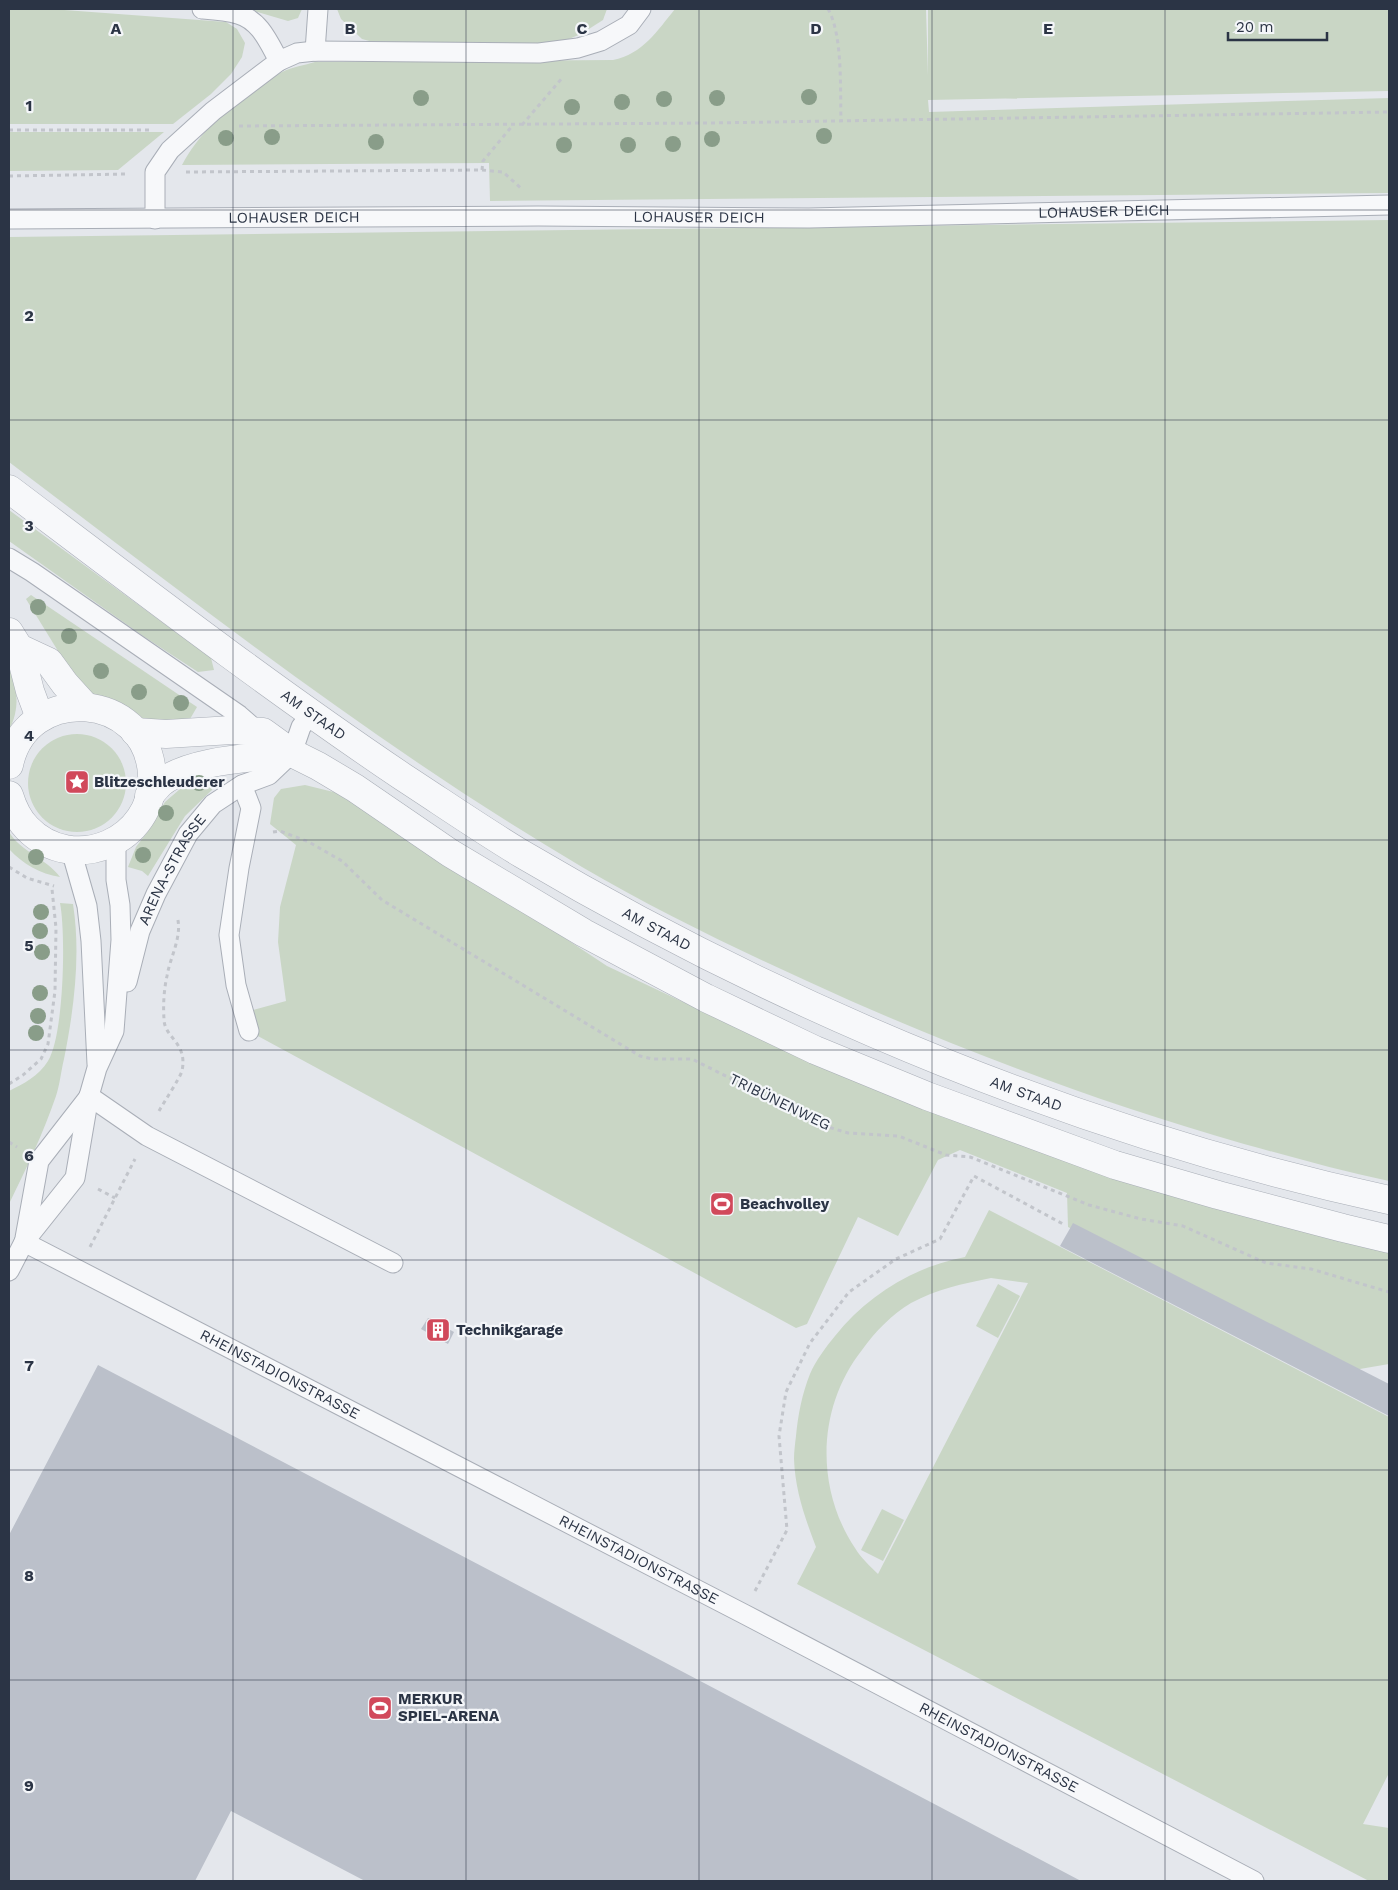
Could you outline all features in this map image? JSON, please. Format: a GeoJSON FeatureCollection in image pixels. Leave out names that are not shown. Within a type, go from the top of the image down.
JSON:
{"type":"FeatureCollection","features":[{"type":"Feature","properties":{"kind":"street","name":"AM STAAD"},"geometry":{"type":"LineString","coordinates":[[9,489],[216,646],[311,714],[470,821],[520,853],[617,908],[731,968],[895,1042],[1031,1096],[1172,1144],[1247,1165],[1389,1200]]}},
{"type":"Feature","properties":{"kind":"street"},"geometry":{"type":"LineString","coordinates":[[14,640],[49,662],[65,684],[85,706]]}},
{"type":"Feature","properties":{"kind":"street"},"geometry":{"type":"LineString","coordinates":[[14,640],[40,718]]}},
{"type":"Feature","properties":{"kind":"street"},"geometry":{"type":"LineString","coordinates":[[9,765],[21,735],[40,718],[63,708],[85,706],[108,712],[127,724],[135,732],[144,746],[150,763],[152,785],[146,807],[133,827],[116,841],[94,849],[71,850],[53,845],[36,836],[19,818],[9,795]]}},
{"type":"Feature","properties":{"kind":"street"},"geometry":{"type":"LineString","coordinates":[[135,732],[166,734],[232,730],[256,730],[262,732],[292,753],[355,788],[450,853],[584,933],[706,998],[815,1050],[927,1096],[1115,1165],[1218,1195],[1389,1239]]}},
{"type":"Feature","properties":{"kind":"street"},"geometry":{"type":"LineString","coordinates":[[150,796],[162,782],[182,772],[218,762],[292,753]]}},
{"type":"Feature","properties":{"kind":"lane"},"geometry":{"type":"LineString","coordinates":[[202,9],[240,14],[256,24],[264,34],[279,61]]}},
{"type":"Feature","properties":{"kind":"lane"},"geometry":{"type":"LineString","coordinates":[[315,51],[318,9]]}},
{"type":"Feature","properties":{"kind":"lane"},"geometry":{"type":"LineString","coordinates":[[155,220],[155,172],[170,150],[213,111],[279,61],[297,53],[315,51],[539,53],[578,48],[601,41],[629,25],[641,9]]}},
{"type":"Feature","properties":{"kind":"lane","name":"LOHAUSER DEICH"},"geometry":{"type":"LineString","coordinates":[[9,220],[538,216],[809,218],[1389,205]]}},
{"type":"Feature","properties":{"kind":"lane"},"geometry":{"type":"LineString","coordinates":[[9,558],[231,710],[256,730]]}},
{"type":"Feature","properties":{"kind":"lane"},"geometry":{"type":"LineString","coordinates":[[292,753],[301,728],[311,714]]}},
{"type":"Feature","properties":{"kind":"lane","name":"ARENA-STRASSE"},"geometry":{"type":"LineString","coordinates":[[9,1271],[24,1242],[75,1178],[89,1096],[97,1068],[114,1032],[140,930],[156,894],[188,834],[213,804],[242,785],[269,775],[292,753]]}},
{"type":"Feature","properties":{"kind":"lane"},"geometry":{"type":"LineString","coordinates":[[242,785],[251,808],[229,935],[236,985],[249,1031]]}},
{"type":"Feature","properties":{"kind":"lane","name":"ARENA-STRASSE"},"geometry":{"type":"LineString","coordinates":[[114,1032],[121,940],[120,905],[116,880],[116,841]]}},
{"type":"Feature","properties":{"kind":"lane","name":"ARENA-STRASSE"},"geometry":{"type":"LineString","coordinates":[[71,850],[87,906],[91,941],[97,1068]]}},
{"type":"Feature","properties":{"kind":"lane"},"geometry":{"type":"LineString","coordinates":[[89,1096],[147,1136],[393,1263]]}},
{"type":"Feature","properties":{"kind":"lane","name":"ARENA-STRASSE"},"geometry":{"type":"LineString","coordinates":[[24,1242],[39,1161],[89,1096]]}},
{"type":"Feature","properties":{"kind":"lane","name":"RHEINSTADIONSTRASSE"},"geometry":{"type":"LineString","coordinates":[[24,1242],[79,1268],[1254,1881]]}},
{"type":"Feature","properties":{"kind":"path"},"geometry":{"type":"LineString","coordinates":[[828,9],[836,32],[841,121]]}},
{"type":"Feature","properties":{"kind":"path"},"geometry":{"type":"LineString","coordinates":[[522,126],[592,44]]}},
{"type":"Feature","properties":{"kind":"path"},"geometry":{"type":"LineString","coordinates":[[9,130],[170,130],[196,126],[522,126],[1389,112]]}},
{"type":"Feature","properties":{"kind":"path"},"geometry":{"type":"LineString","coordinates":[[482,170],[483,160],[513,125]]}},
{"type":"Feature","properties":{"kind":"path"},"geometry":{"type":"LineString","coordinates":[[9,176],[155,172],[482,170],[504,172],[521,186],[538,216]]}},
{"type":"Feature","properties":{"kind":"path","name":"TRIBÜNENWEG"},"geometry":{"type":"LineString","coordinates":[[245,836],[280,831],[309,842],[342,861],[382,900],[640,1056],[652,1059],[692,1059],[824,1126],[848,1133],[899,1136],[946,1155],[970,1157],[1089,1205],[1141,1219],[1183,1226],[1266,1263],[1311,1269],[1389,1292]]}},
{"type":"Feature","properties":{"kind":"path"},"geometry":{"type":"LineString","coordinates":[[9,866],[27,878],[52,886],[60,886]]}},
{"type":"Feature","properties":{"kind":"path"},"geometry":{"type":"LineString","coordinates":[[9,1084],[23,1075],[41,1059],[48,1044],[55,991],[56,928],[52,886]]}},
{"type":"Feature","properties":{"kind":"path"},"geometry":{"type":"LineString","coordinates":[[79,1268],[167,1096],[182,1072],[182,1053],[178,1043],[163,1021],[167,977],[180,925],[176,915]]}},
{"type":"Feature","properties":{"kind":"path"},"geometry":{"type":"LineString","coordinates":[[744,1614],[786,1530],[779,1436],[786,1392],[810,1343],[849,1292],[896,1258],[940,1239],[974,1176],[1063,1224]]}},
{"type":"Feature","properties":{"kind":"green space"},"geometry":{"type":"Polygon","coordinates":[[[9,9],[51,9],[226,22],[237,29],[245,43],[242,57],[231,74],[211,94],[173,124],[9,124],[9,9]]]}},
{"type":"Feature","properties":{"kind":"green space"},"geometry":{"type":"Polygon","coordinates":[[[247,9],[302,9],[298,18],[288,21],[247,9]]]}},
{"type":"Feature","properties":{"kind":"green space"},"geometry":{"type":"Polygon","coordinates":[[[337,9],[607,9],[603,20],[581,34],[552,46],[395,48],[362,39],[341,19],[337,9]]]}},
{"type":"Feature","properties":{"kind":"green space"},"geometry":{"type":"Polygon","coordinates":[[[675,9],[926,9],[928,76],[928,9],[1389,9],[1389,91],[928,100],[929,112],[1389,98],[1389,193],[490,201],[489,163],[182,165],[201,137],[225,111],[253,89],[290,69],[315,62],[613,60],[633,53],[641,47],[675,9]]]}},
{"type":"Feature","properties":{"kind":"green space"},"geometry":{"type":"Polygon","coordinates":[[[9,132],[164,132],[118,170],[9,171],[9,132]]]}},
{"type":"Feature","properties":{"kind":"green space"},"geometry":{"type":"Polygon","coordinates":[[[1389,220],[1389,1181],[1316,1164],[1144,1114],[996,1061],[851,1001],[749,954],[648,904],[582,867],[507,821],[361,724],[219,621],[9,462],[9,237],[1389,220]]]}},
{"type":"Feature","properties":{"kind":"green space"},"geometry":{"type":"Polygon","coordinates":[[[9,510],[211,658],[214,670],[198,672],[143,636],[9,541],[9,510]]]}},
{"type":"Feature","properties":{"kind":"green space"},"geometry":{"type":"Polygon","coordinates":[[[31,595],[197,707],[190,719],[162,724],[144,721],[97,697],[84,688],[66,664],[26,599],[31,595]]]}},
{"type":"Feature","properties":{"kind":"green space"},"geometry":{"type":"Polygon","coordinates":[[[9,668],[16,691],[16,707],[9,730],[9,668]]]}},
{"type":"Feature","properties":{"kind":"green space"},"geometry":{"type":"Polygon","coordinates":[[[77,734],[87,735],[104,742],[118,756],[125,773],[125,793],[118,810],[104,824],[87,831],[77,832],[67,831],[50,824],[36,810],[29,793],[28,783],[29,773],[36,756],[50,742],[67,735],[77,734]]]}},
{"type":"Feature","properties":{"kind":"green space"},"geometry":{"type":"Polygon","coordinates":[[[208,776],[212,790],[185,816],[148,876],[142,871],[128,867],[136,847],[165,802],[187,783],[208,776]]]}},
{"type":"Feature","properties":{"kind":"green space"},"geometry":{"type":"Polygon","coordinates":[[[305,785],[358,798],[409,835],[607,966],[812,1063],[1158,1191],[1294,1229],[1389,1250],[1389,1364],[1354,1370],[1068,1227],[1067,1193],[960,1150],[938,1160],[898,1236],[858,1217],[807,1324],[796,1328],[256,1035],[253,1010],[286,1001],[278,942],[280,907],[296,845],[270,824],[274,798],[281,789],[305,785]]]}},
{"type":"Feature","properties":{"kind":"green space"},"geometry":{"type":"Polygon","coordinates":[[[9,832],[20,845],[48,865],[60,877],[39,871],[26,864],[14,854],[9,849],[9,832]]]}},
{"type":"Feature","properties":{"kind":"green space"},"geometry":{"type":"Polygon","coordinates":[[[60,903],[73,904],[75,923],[75,982],[68,1040],[56,1096],[51,1110],[9,1204],[9,1091],[40,1071],[48,1061],[53,1048],[62,984],[63,937],[60,903]]]}},
{"type":"Feature","properties":{"kind":"green space"},"geometry":{"type":"Polygon","coordinates":[[[989,1210],[1389,1417],[1389,1773],[1363,1824],[1389,1828],[1389,1881],[1369,1881],[797,1584],[816,1547],[798,1493],[794,1459],[801,1405],[812,1369],[825,1349],[848,1321],[877,1296],[893,1285],[927,1268],[965,1257],[989,1210]],[[991,1278],[970,1282],[921,1298],[897,1312],[878,1330],[847,1372],[836,1397],[829,1422],[828,1474],[833,1500],[842,1525],[857,1552],[878,1574],[1028,1283],[991,1278]]]}},
{"type":"Feature","properties":{"kind":"green space"},"geometry":{"type":"Polygon","coordinates":[[[998,1284],[1020,1296],[998,1338],[976,1326],[998,1284]]]}},
{"type":"Feature","properties":{"kind":"green space"},"geometry":{"type":"Polygon","coordinates":[[[882,1509],[904,1520],[883,1561],[861,1550],[882,1509]]]}},
{"type":"Feature","properties":{"kind":"building"},"geometry":{"type":"Polygon","coordinates":[[[1073,1223],[1389,1384],[1389,1416],[1060,1246],[1073,1223]]]}},
{"type":"Feature","properties":{"kind":"building","name":"Technikgarage"},"geometry":{"type":"Polygon","coordinates":[[[428,1318],[454,1332],[448,1344],[421,1329],[428,1318]]]}},
{"type":"Feature","properties":{"kind":"building","name":"MERKUR SPIEL-ARENA"},"geometry":{"type":"Polygon","coordinates":[[[98,1365],[1081,1881],[365,1881],[231,1811],[195,1881],[9,1881],[9,1535],[98,1365]]]}},
{"type":"Feature","properties":{"kind":"place","name":"Blitzeschleuderer"},"geometry":{"type":"Point","coordinates":[77,782]}},
{"type":"Feature","properties":{"kind":"place","name":"Beachvolley"},"geometry":{"type":"Point","coordinates":[722,1204]}},
{"type":"Feature","properties":{"kind":"place","name":"Technikgarage"},"geometry":{"type":"Point","coordinates":[438,1330]}},
{"type":"Feature","properties":{"kind":"place","name":"MERKUR SPIEL-ARENA"},"geometry":{"type":"Point","coordinates":[380,1708]}}]}
